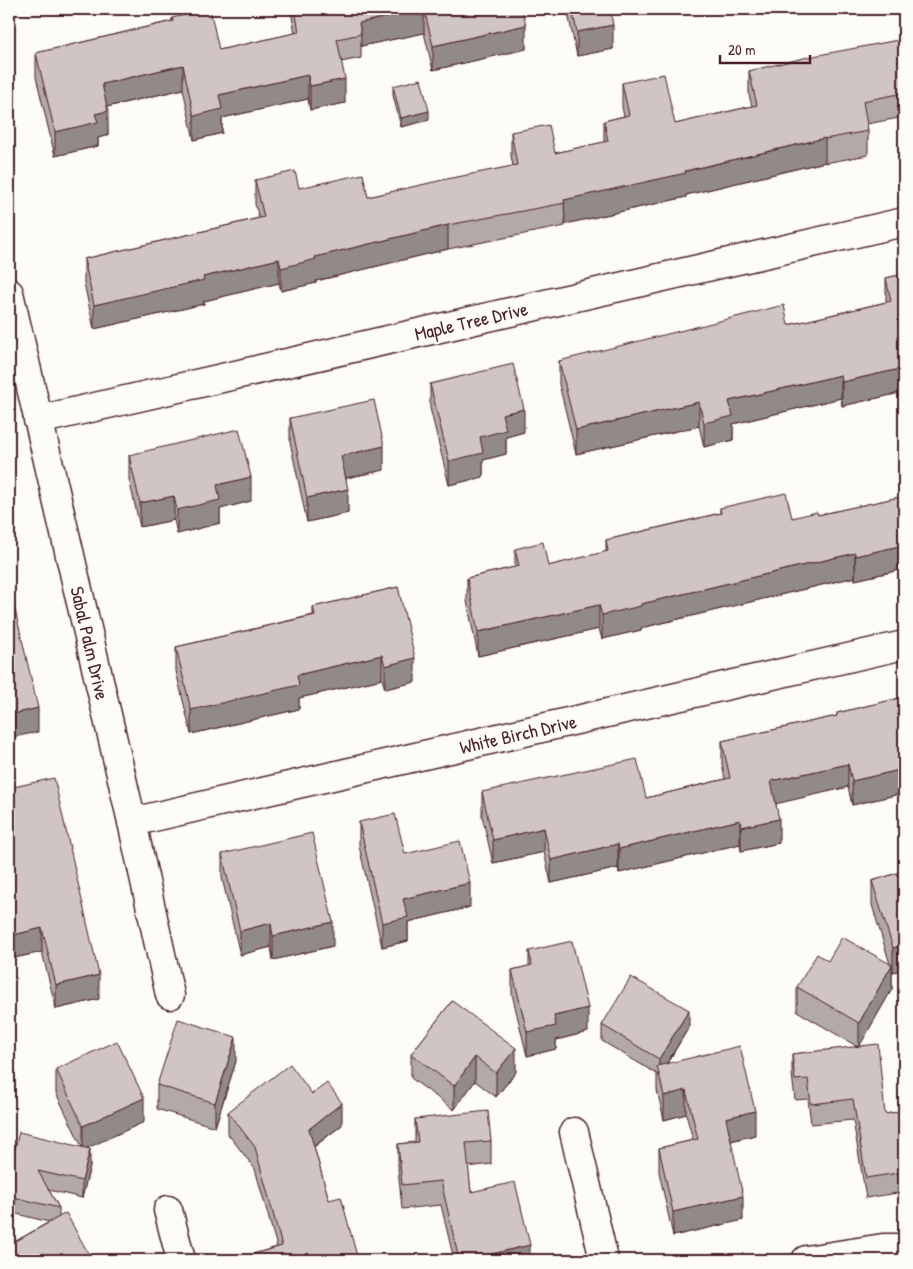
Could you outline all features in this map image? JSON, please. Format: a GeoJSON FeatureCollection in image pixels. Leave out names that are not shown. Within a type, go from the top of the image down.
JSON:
{"type":"FeatureCollection","features":[{"type":"Feature","properties":{"kind":"street","name":"Maple Tree Drive"},"geometry":{"type":"LineString","coordinates":[[38,420],[904,222]]}},
{"type":"Feature","properties":{"kind":"street","name":"Sabal Palm Drive"},"geometry":{"type":"LineString","coordinates":[[9,293],[132,822],[170,995]]}},
{"type":"Feature","properties":{"kind":"street","name":"White Birch Drive"},"geometry":{"type":"LineString","coordinates":[[132,822],[904,645]]}},
{"type":"Feature","properties":{"kind":"street"},"geometry":{"type":"LineString","coordinates":[[574,1132],[604,1260]]}},
{"type":"Feature","properties":{"kind":"street"},"geometry":{"type":"LineString","coordinates":[[168,1210],[181,1260]]}},
{"type":"Feature","properties":{"kind":"street"},"geometry":{"type":"LineString","coordinates":[[806,1260],[883,1248],[904,1248]]}},
{"type":"Feature","properties":{"kind":"building"},"geometry":{"type":"Polygon","coordinates":[[[210,9],[219,50],[299,32],[295,9],[424,9],[359,23],[361,34],[337,39],[345,79],[310,86],[308,75],[219,95],[222,109],[194,116],[183,65],[102,84],[108,111],[95,114],[98,122],[55,132],[36,53],[173,21],[172,18],[210,9]]]}},
{"type":"Feature","properties":{"kind":"building"},"geometry":{"type":"Polygon","coordinates":[[[424,9],[522,9],[526,25],[433,46],[424,9]]]}},
{"type":"Feature","properties":{"kind":"building"},"geometry":{"type":"Polygon","coordinates":[[[572,9],[610,9],[613,25],[577,32],[572,9]]]}},
{"type":"Feature","properties":{"kind":"building"},"geometry":{"type":"Polygon","coordinates":[[[904,39],[904,93],[863,101],[868,131],[825,138],[685,171],[686,173],[564,200],[565,203],[448,225],[315,257],[316,259],[281,268],[279,259],[203,277],[204,280],[94,305],[84,259],[264,217],[255,180],[295,171],[299,188],[363,174],[368,197],[517,165],[511,132],[549,125],[555,153],[608,141],[604,121],[629,115],[622,83],[664,74],[675,124],[757,105],[749,71],[808,57],[904,39]]]}},
{"type":"Feature","properties":{"kind":"building"},"geometry":{"type":"Polygon","coordinates":[[[421,79],[429,111],[401,118],[393,86],[421,79]]]}},
{"type":"Feature","properties":{"kind":"building"},"geometry":{"type":"Polygon","coordinates":[[[904,274],[904,368],[842,382],[841,375],[729,401],[733,416],[704,423],[699,402],[576,430],[559,361],[784,305],[788,325],[891,301],[886,278],[904,274]]]}},
{"type":"Feature","properties":{"kind":"building"},"geometry":{"type":"Polygon","coordinates":[[[513,364],[524,409],[502,414],[506,430],[480,437],[483,453],[449,461],[430,384],[513,364]]]}},
{"type":"Feature","properties":{"kind":"building"},"geometry":{"type":"Polygon","coordinates":[[[374,400],[384,446],[341,456],[348,489],[307,498],[290,418],[374,400]]]}},
{"type":"Feature","properties":{"kind":"building"},"geometry":{"type":"Polygon","coordinates":[[[239,429],[251,477],[217,485],[220,500],[177,510],[174,496],[140,503],[129,455],[239,429]]]}},
{"type":"Feature","properties":{"kind":"building"},"geometry":{"type":"Polygon","coordinates":[[[904,471],[904,494],[900,472],[904,471]]]}},
{"type":"Feature","properties":{"kind":"building"},"geometry":{"type":"Polygon","coordinates":[[[786,493],[792,518],[817,512],[818,515],[904,496],[904,545],[855,556],[855,553],[602,615],[599,605],[478,632],[467,578],[519,566],[515,549],[543,542],[548,566],[608,551],[606,540],[721,513],[720,508],[786,493]]]}},
{"type":"Feature","properties":{"kind":"building"},"geometry":{"type":"Polygon","coordinates":[[[9,584],[38,708],[9,715],[9,584]]]}},
{"type":"Feature","properties":{"kind":"building"},"geometry":{"type":"Polygon","coordinates":[[[398,587],[415,658],[385,666],[382,655],[297,675],[299,685],[191,710],[176,647],[315,615],[313,607],[398,587]]]}},
{"type":"Feature","properties":{"kind":"building"},"geometry":{"type":"Polygon","coordinates":[[[904,697],[904,769],[852,781],[848,764],[771,781],[779,819],[741,827],[740,820],[619,849],[618,844],[551,860],[544,828],[493,840],[482,792],[637,759],[646,798],[730,778],[722,741],[837,716],[837,713],[904,697]]]}},
{"type":"Feature","properties":{"kind":"building"},"geometry":{"type":"Polygon","coordinates":[[[54,778],[99,975],[56,985],[42,928],[9,936],[9,788],[54,778]]]}},
{"type":"Feature","properties":{"kind":"building"},"geometry":{"type":"Polygon","coordinates":[[[395,814],[405,854],[460,841],[470,883],[403,899],[408,917],[382,923],[359,822],[395,814]]]}},
{"type":"Feature","properties":{"kind":"building"},"geometry":{"type":"Polygon","coordinates":[[[312,833],[333,922],[273,936],[271,923],[240,931],[222,854],[312,833]]]}},
{"type":"Feature","properties":{"kind":"building"},"geometry":{"type":"Polygon","coordinates":[[[904,871],[904,945],[893,948],[872,881],[904,871]]]}},
{"type":"Feature","properties":{"kind":"building"},"geometry":{"type":"Polygon","coordinates":[[[842,937],[892,965],[859,1023],[797,987],[817,954],[828,961],[842,937]]]}},
{"type":"Feature","properties":{"kind":"building"},"geometry":{"type":"Polygon","coordinates":[[[572,941],[588,1008],[554,1016],[556,1026],[527,1032],[512,970],[532,965],[529,951],[572,941]]]}},
{"type":"Feature","properties":{"kind":"building"},"geometry":{"type":"Polygon","coordinates":[[[631,977],[689,1010],[659,1059],[602,1025],[631,977]]]}},
{"type":"Feature","properties":{"kind":"building"},"geometry":{"type":"Polygon","coordinates":[[[452,1001],[516,1048],[496,1073],[475,1057],[454,1086],[411,1054],[452,1001]]]}},
{"type":"Feature","properties":{"kind":"building"},"geometry":{"type":"Polygon","coordinates":[[[178,1019],[236,1037],[215,1103],[157,1085],[178,1019]]]}},
{"type":"Feature","properties":{"kind":"building"},"geometry":{"type":"Polygon","coordinates":[[[117,1041],[144,1098],[83,1126],[56,1069],[117,1041]]]}},
{"type":"Feature","properties":{"kind":"building"},"geometry":{"type":"Polygon","coordinates":[[[878,1044],[885,1114],[904,1111],[904,1172],[866,1178],[853,1099],[811,1104],[808,1079],[795,1080],[792,1054],[878,1044]]]}},
{"type":"Feature","properties":{"kind":"building"},"geometry":{"type":"Polygon","coordinates":[[[740,1046],[755,1111],[726,1118],[743,1196],[673,1212],[659,1148],[698,1139],[686,1090],[664,1096],[657,1066],[740,1046]]]}},
{"type":"Feature","properties":{"kind":"building"},"geometry":{"type":"Polygon","coordinates":[[[290,1064],[312,1094],[327,1083],[342,1103],[309,1129],[329,1200],[341,1197],[358,1260],[255,1260],[253,1254],[282,1246],[255,1147],[228,1112],[290,1064]]]}},
{"type":"Feature","properties":{"kind":"building"},"geometry":{"type":"Polygon","coordinates":[[[488,1111],[491,1141],[466,1143],[471,1192],[515,1182],[530,1245],[459,1260],[441,1181],[402,1185],[398,1144],[418,1142],[415,1119],[488,1111]]]}},
{"type":"Feature","properties":{"kind":"building"},"geometry":{"type":"Polygon","coordinates":[[[19,1132],[90,1149],[82,1181],[38,1171],[59,1208],[9,1196],[9,1173],[19,1132]]]}},
{"type":"Feature","properties":{"kind":"building"},"geometry":{"type":"Polygon","coordinates":[[[66,1213],[92,1260],[10,1260],[9,1245],[66,1213]]]}}]}
